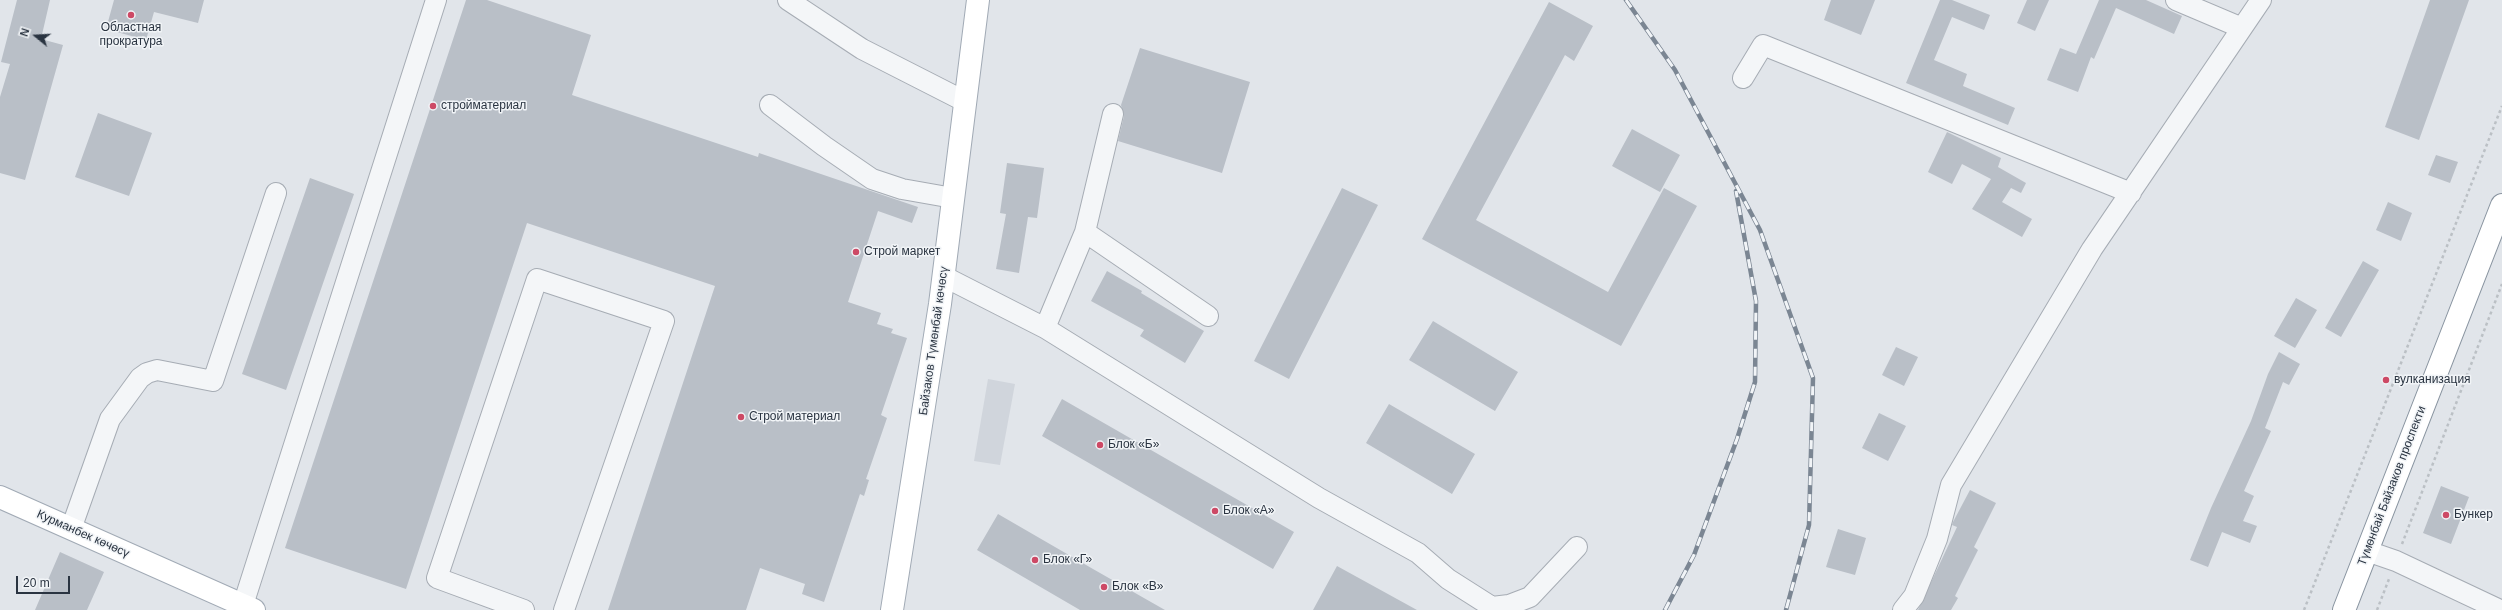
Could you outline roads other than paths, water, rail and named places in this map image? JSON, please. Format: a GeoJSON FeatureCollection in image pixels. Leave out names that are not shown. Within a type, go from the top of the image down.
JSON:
{"type":"FeatureCollection","features":[{"type":"Feature","properties":{"kind":"main road","name":"Байзаков Түмөнбай көчөсү"},"geometry":{"type":"LineString","coordinates":[[892,610],[943,276],[978,0]]}},
{"type":"Feature","properties":{"kind":"main road","name":"Түмөнбай Байзаков проспекти"},"geometry":{"type":"LineString","coordinates":[[2344,610],[2502,205]]}},
{"type":"Feature","properties":{"kind":"main road","name":"Курманбек көчөсү"},"geometry":{"type":"LineString","coordinates":[[0,498],[249,607]]}},
{"type":"Feature","properties":{"kind":"street"},"geometry":{"type":"LineString","coordinates":[[249,607],[436,0]]}},
{"type":"Feature","properties":{"kind":"street"},"geometry":{"type":"LineString","coordinates":[[788,0],[862,49],[966,102]]}},
{"type":"Feature","properties":{"kind":"street"},"geometry":{"type":"LineString","coordinates":[[2176,0],[2242,28]]}},
{"type":"Feature","properties":{"kind":"street"},"geometry":{"type":"LineString","coordinates":[[1903,610],[1914,596],[1938,539],[1951,485],[2092,249],[2261,0]]}},
{"type":"Feature","properties":{"kind":"street"},"geometry":{"type":"LineString","coordinates":[[1743,78],[1762,45],[2131,193]]}},
{"type":"Feature","properties":{"kind":"street"},"geometry":{"type":"LineString","coordinates":[[770,105],[824,146],[872,179],[902,189],[953,198]]}},
{"type":"Feature","properties":{"kind":"street"},"geometry":{"type":"LineString","coordinates":[[1045,328],[1085,232],[1113,114]]}},
{"type":"Feature","properties":{"kind":"street"},"geometry":{"type":"LineString","coordinates":[[71,529],[110,419],[140,378],[147,372],[157,370],[213,381],[276,193]]}},
{"type":"Feature","properties":{"kind":"street"},"geometry":{"type":"LineString","coordinates":[[1085,232],[1208,316]]}},
{"type":"Feature","properties":{"kind":"street"},"geometry":{"type":"LineString","coordinates":[[943,276],[1045,328],[1319,498],[1418,552],[1448,579],[1492,607],[1509,605],[1530,597],[1577,547]]}},
{"type":"Feature","properties":{"kind":"street"},"geometry":{"type":"LineString","coordinates":[[524,610],[437,578],[537,279],[664,321],[564,610]]}},
{"type":"Feature","properties":{"kind":"street"},"geometry":{"type":"LineString","coordinates":[[2367,551],[2396,561],[2500,610]]}},
{"type":"Feature","properties":{"kind":"railway"},"geometry":{"type":"LineString","coordinates":[[1626,0],[1675,70],[1760,230],[1813,378],[1809,525],[1786,610]]}},
{"type":"Feature","properties":{"kind":"railway"},"geometry":{"type":"LineString","coordinates":[[1665,610],[1694,555],[1737,439],[1755,382],[1756,301],[1736,191]]}},
{"type":"Feature","properties":{"kind":"place","name":"Областная прократура"},"geometry":{"type":"Point","coordinates":[131,15]}},
{"type":"Feature","properties":{"kind":"place","name":"стройматериал"},"geometry":{"type":"Point","coordinates":[433,106]}},
{"type":"Feature","properties":{"kind":"place","name":"Строй маркет"},"geometry":{"type":"Point","coordinates":[856,252]}},
{"type":"Feature","properties":{"kind":"place","name":"вулканизация"},"geometry":{"type":"Point","coordinates":[2386,380]}},
{"type":"Feature","properties":{"kind":"place","name":"Строй материал"},"geometry":{"type":"Point","coordinates":[741,417]}},
{"type":"Feature","properties":{"kind":"place","name":"Блок «Б»"},"geometry":{"type":"Point","coordinates":[1100,445]}},
{"type":"Feature","properties":{"kind":"place","name":"Блок «А»"},"geometry":{"type":"Point","coordinates":[1215,511]}},
{"type":"Feature","properties":{"kind":"place","name":"Бункер"},"geometry":{"type":"Point","coordinates":[2446,515]}},
{"type":"Feature","properties":{"kind":"place","name":"Блок «Г»"},"geometry":{"type":"Point","coordinates":[1035,560]}},
{"type":"Feature","properties":{"kind":"place","name":"Блок «В»"},"geometry":{"type":"Point","coordinates":[1104,587]}}]}
